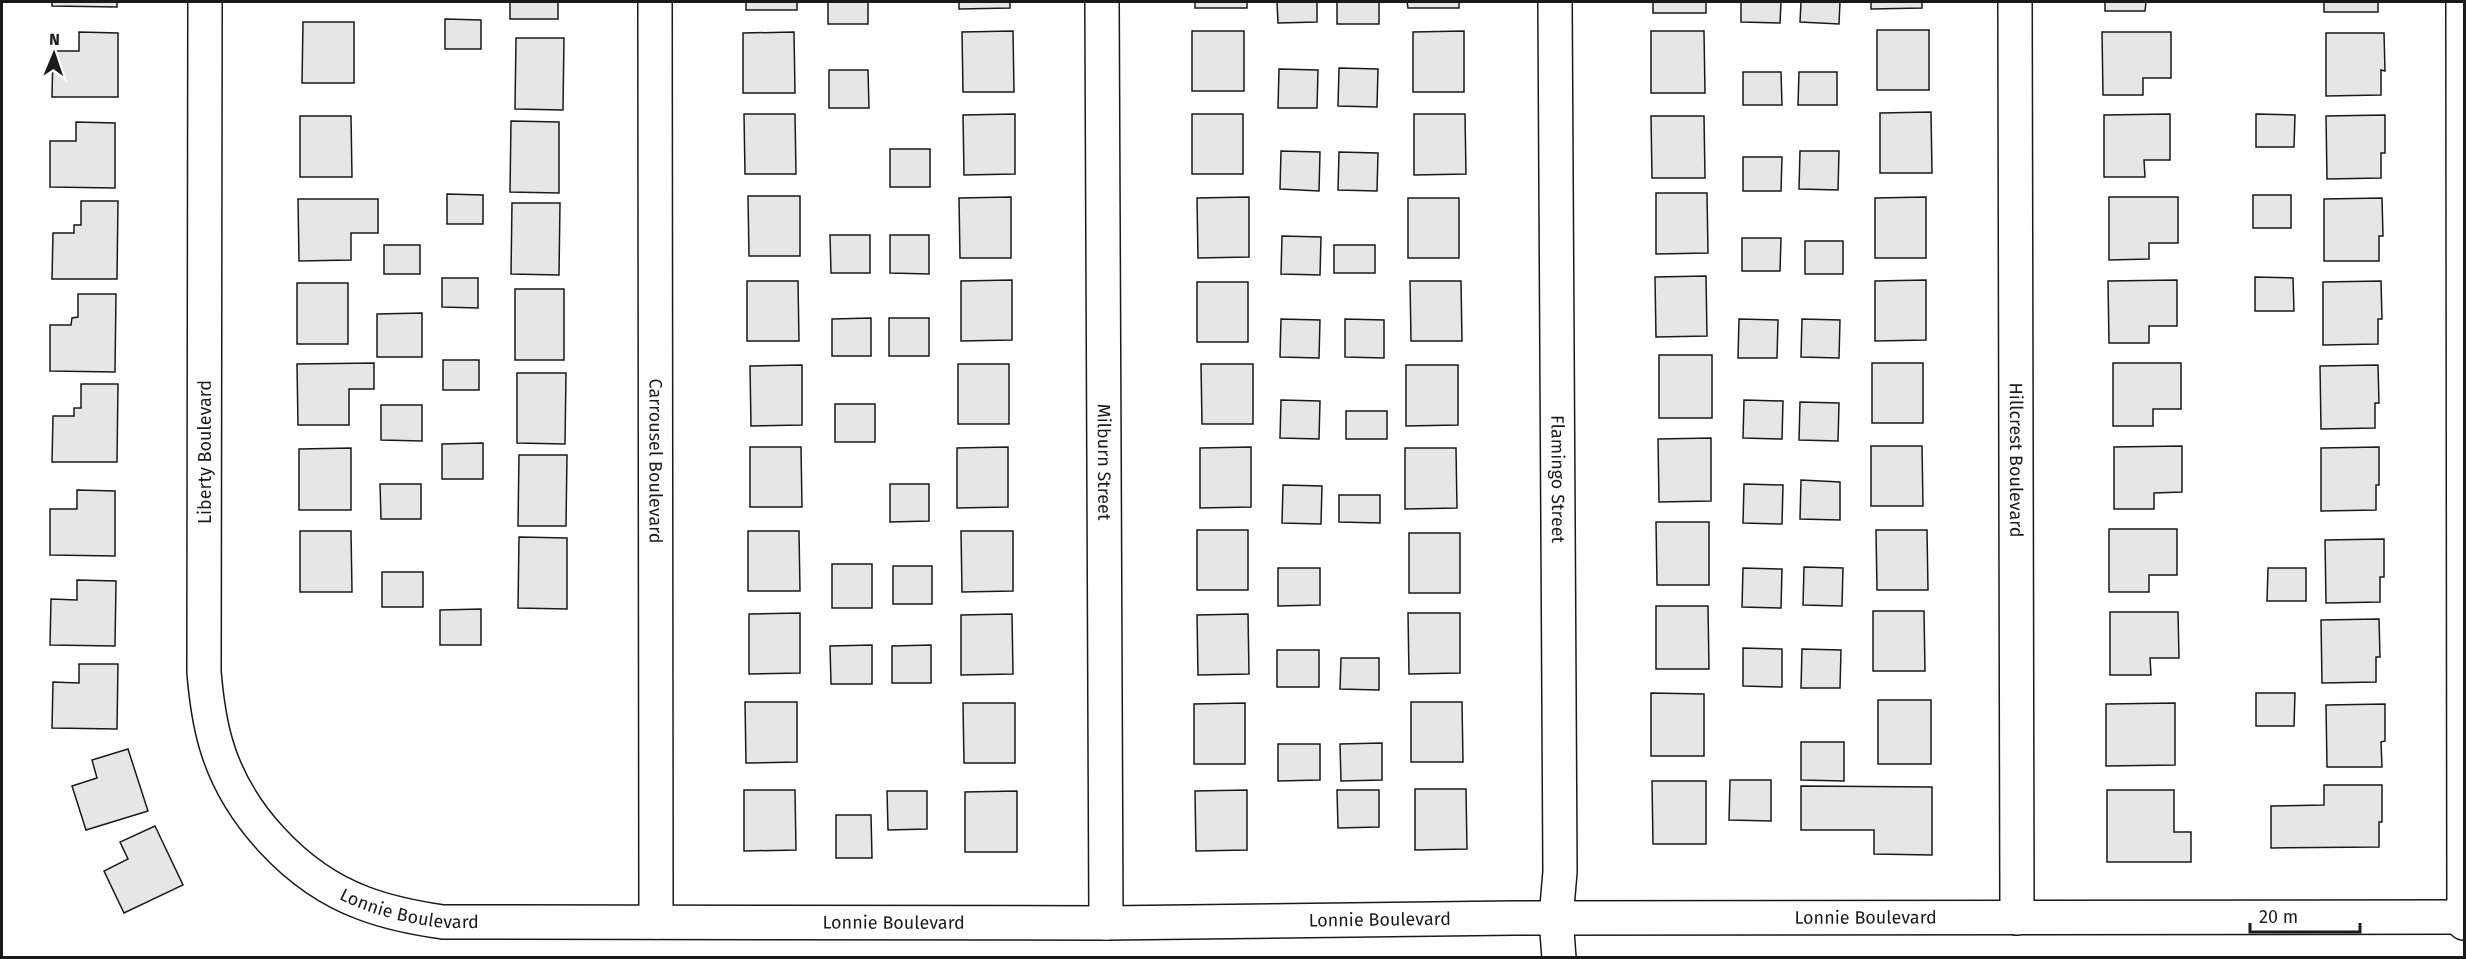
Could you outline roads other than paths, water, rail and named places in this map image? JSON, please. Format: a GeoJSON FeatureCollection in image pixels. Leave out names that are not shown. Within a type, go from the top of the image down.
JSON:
{"type":"FeatureCollection","features":[{"type":"Feature","properties":{"kind":"street","name":"Liberty Boulevard"},"geometry":{"type":"LineString","coordinates":[[205,2],[204,672],[207,704],[216,744],[227,774],[243,802],[275,843],[305,870]]}},
{"type":"Feature","properties":{"kind":"street","name":"Carrousel Boulevard"},"geometry":{"type":"LineString","coordinates":[[655,2],[656,921]]}},
{"type":"Feature","properties":{"kind":"street","name":"Milburn Street"},"geometry":{"type":"LineString","coordinates":[[1102,2],[1106,923]]}},
{"type":"Feature","properties":{"kind":"street","name":"Flamingo Street"},"geometry":{"type":"LineString","coordinates":[[1555,2],[1560,872],[1556,918],[1559,957]]}},
{"type":"Feature","properties":{"kind":"street","name":"Hillcrest Boulevard"},"geometry":{"type":"LineString","coordinates":[[2015,2],[2017,918]]}},
{"type":"Feature","properties":{"kind":"street"},"geometry":{"type":"LineString","coordinates":[[2463,2],[2464,923]]}},
{"type":"Feature","properties":{"kind":"street","name":"Lonnie Boulevard"},"geometry":{"type":"LineString","coordinates":[[305,870],[315,878],[361,903],[401,916],[432,920],[1106,923],[1556,918],[2464,917]]}}]}
